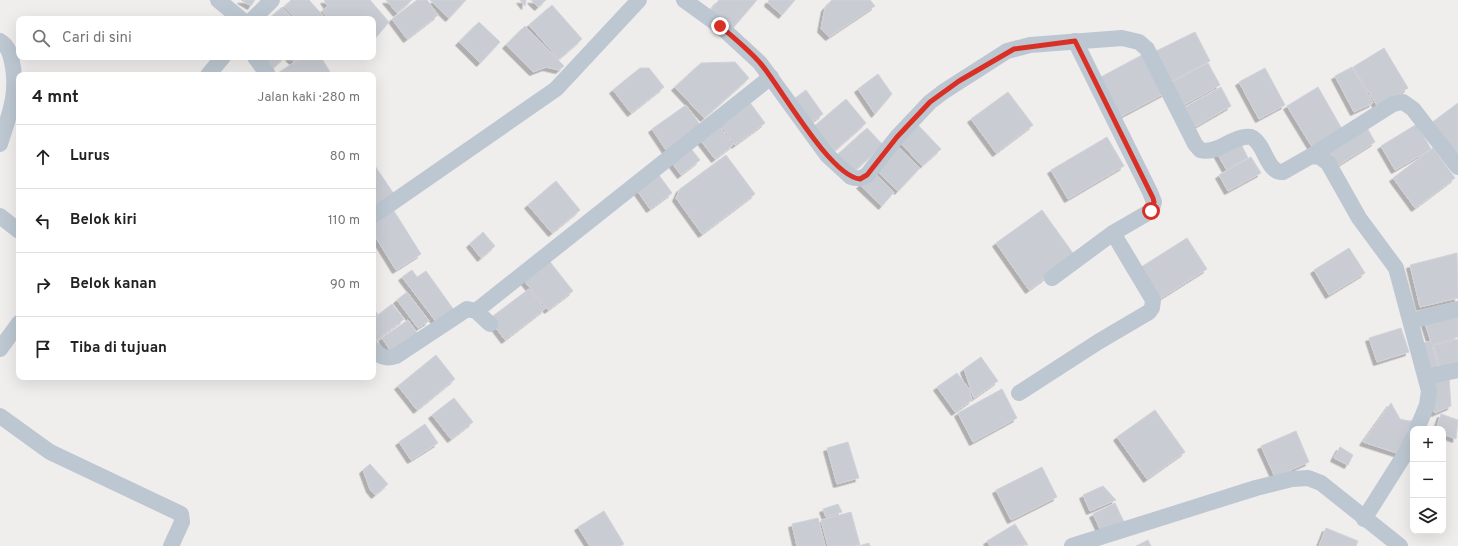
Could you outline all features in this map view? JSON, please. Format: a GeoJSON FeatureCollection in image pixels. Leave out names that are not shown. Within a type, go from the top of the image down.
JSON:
{"type":"FeatureCollection","features":[{"type":"Feature","properties":{"kind":"street"},"geometry":{"type":"LineString","coordinates":[[218,0],[237,16]]}},
{"type":"Feature","properties":{"kind":"street"},"geometry":{"type":"LineString","coordinates":[[256,16],[272,0]]}},
{"type":"Feature","properties":{"kind":"street"},"geometry":{"type":"LineString","coordinates":[[376,214],[556,89],[639,0]]}},
{"type":"Feature","properties":{"kind":"street"},"geometry":{"type":"LineString","coordinates":[[684,0],[720,26],[747,49],[771,77],[827,155],[851,177],[860,179],[867,175],[897,137],[930,102],[959,81],[1014,49],[1075,41],[1122,38],[1135,40],[1144,45],[1195,144],[1200,150],[1209,151],[1242,137],[1252,137],[1259,144],[1273,169],[1279,172],[1287,170],[1311,156],[1393,104],[1403,102],[1413,109],[1458,167]]}},
{"type":"Feature","properties":{"kind":"street"},"geometry":{"type":"LineString","coordinates":[[0,41],[8,49],[16,81],[14,100],[0,144]]}},
{"type":"Feature","properties":{"kind":"street"},"geometry":{"type":"LineString","coordinates":[[1052,278],[1113,233],[1151,211],[1154,202],[1075,41]]}},
{"type":"Feature","properties":{"kind":"street"},"geometry":{"type":"LineString","coordinates":[[210,72],[220,60]]}},
{"type":"Feature","properties":{"kind":"street"},"geometry":{"type":"LineString","coordinates":[[257,60],[266,72]]}},
{"type":"Feature","properties":{"kind":"street"},"geometry":{"type":"LineString","coordinates":[[476,311],[771,77]]}},
{"type":"Feature","properties":{"kind":"street"},"geometry":{"type":"LineString","coordinates":[[1311,156],[1320,157],[1328,163],[1359,218],[1392,263],[1398,274],[1426,377],[1429,400],[1418,426]]}},
{"type":"Feature","properties":{"kind":"street"},"geometry":{"type":"LineString","coordinates":[[0,216],[16,229]]}},
{"type":"Feature","properties":{"kind":"street"},"geometry":{"type":"LineString","coordinates":[[1019,393],[1098,342],[1149,312],[1152,308],[1154,303],[1151,296],[1113,233]]}},
{"type":"Feature","properties":{"kind":"street"},"geometry":{"type":"LineString","coordinates":[[376,352],[379,355],[391,358],[463,310],[470,308],[476,311],[490,324]]}},
{"type":"Feature","properties":{"kind":"street"},"geometry":{"type":"LineString","coordinates":[[1411,321],[1458,309]]}},
{"type":"Feature","properties":{"kind":"street"},"geometry":{"type":"LineString","coordinates":[[0,349],[16,327]]}},
{"type":"Feature","properties":{"kind":"street"},"geometry":{"type":"LineString","coordinates":[[1426,377],[1458,370]]}},
{"type":"Feature","properties":{"kind":"street"},"geometry":{"type":"LineString","coordinates":[[0,416],[50,452],[181,514],[182,522],[171,546]]}},
{"type":"Feature","properties":{"kind":"street"},"geometry":{"type":"LineString","coordinates":[[1364,519],[1410,445]]}},
{"type":"Feature","properties":{"kind":"street"},"geometry":{"type":"LineString","coordinates":[[1072,546],[1256,488],[1292,479],[1308,478],[1321,483],[1364,519],[1400,546]]}},
{"type":"Feature","properties":{"kind":"building"},"geometry":{"type":"Polygon","coordinates":[[[241,0],[255,0],[251,6],[241,0]]]}},
{"type":"Feature","properties":{"kind":"building"},"geometry":{"type":"Polygon","coordinates":[[[291,0],[309,0],[323,16],[293,16],[284,7],[291,0]]]}},
{"type":"Feature","properties":{"kind":"building"},"geometry":{"type":"Polygon","coordinates":[[[324,0],[370,0],[389,22],[377,36],[376,16],[326,16],[322,11],[328,6],[324,0]]]}},
{"type":"Feature","properties":{"kind":"building"},"geometry":{"type":"Polygon","coordinates":[[[386,0],[412,0],[397,13],[386,0]]]}},
{"type":"Feature","properties":{"kind":"building"},"geometry":{"type":"Polygon","coordinates":[[[417,0],[427,0],[438,15],[407,39],[392,19],[417,0]]]}},
{"type":"Feature","properties":{"kind":"building"},"geometry":{"type":"Polygon","coordinates":[[[430,0],[466,0],[449,18],[430,0]]]}},
{"type":"Feature","properties":{"kind":"building"},"geometry":{"type":"Polygon","coordinates":[[[520,0],[526,0],[525,6],[520,0]]]}},
{"type":"Feature","properties":{"kind":"building"},"geometry":{"type":"Polygon","coordinates":[[[531,0],[546,0],[538,7],[531,0]]]}},
{"type":"Feature","properties":{"kind":"building"},"geometry":{"type":"Polygon","coordinates":[[[719,0],[757,0],[732,29],[710,11],[719,0]]]}},
{"type":"Feature","properties":{"kind":"building"},"geometry":{"type":"Polygon","coordinates":[[[769,0],[795,0],[782,15],[768,3],[769,0]]]}},
{"type":"Feature","properties":{"kind":"building"},"geometry":{"type":"Polygon","coordinates":[[[832,0],[870,0],[875,6],[829,37],[821,29],[825,8],[832,0]]]}},
{"type":"Feature","properties":{"kind":"building"},"geometry":{"type":"Polygon","coordinates":[[[552,5],[582,39],[559,59],[529,25],[552,5]]]}},
{"type":"Feature","properties":{"kind":"building"},"geometry":{"type":"Polygon","coordinates":[[[282,7],[290,16],[272,16],[282,7]]]}},
{"type":"Feature","properties":{"kind":"building"},"geometry":{"type":"Polygon","coordinates":[[[479,22],[500,42],[480,63],[459,42],[479,22]]]}},
{"type":"Feature","properties":{"kind":"building"},"geometry":{"type":"Polygon","coordinates":[[[525,26],[564,66],[559,70],[546,67],[533,72],[506,45],[525,26]]]}},
{"type":"Feature","properties":{"kind":"building"},"geometry":{"type":"Polygon","coordinates":[[[1195,32],[1210,61],[1167,83],[1152,53],[1195,32]]]}},
{"type":"Feature","properties":{"kind":"building"},"geometry":{"type":"Polygon","coordinates":[[[1384,48],[1408,88],[1378,107],[1353,67],[1384,48]]]}},
{"type":"Feature","properties":{"kind":"building"},"geometry":{"type":"Polygon","coordinates":[[[1144,54],[1165,93],[1118,118],[1097,79],[1144,54]]]}},
{"type":"Feature","properties":{"kind":"building"},"geometry":{"type":"Polygon","coordinates":[[[264,60],[282,60],[272,69],[264,60]]]}},
{"type":"Feature","properties":{"kind":"building"},"geometry":{"type":"Polygon","coordinates":[[[298,60],[323,60],[330,72],[280,72],[298,60]]]}},
{"type":"Feature","properties":{"kind":"building"},"geometry":{"type":"Polygon","coordinates":[[[735,62],[749,78],[704,118],[675,87],[701,63],[735,62]]]}},
{"type":"Feature","properties":{"kind":"building"},"geometry":{"type":"Polygon","coordinates":[[[1208,63],[1220,85],[1180,107],[1167,85],[1208,63]]]}},
{"type":"Feature","properties":{"kind":"building"},"geometry":{"type":"Polygon","coordinates":[[[1352,67],[1373,103],[1354,112],[1335,76],[1352,67]]]}},
{"type":"Feature","properties":{"kind":"building"},"geometry":{"type":"Polygon","coordinates":[[[640,68],[649,68],[664,87],[631,113],[613,90],[640,68]]]}},
{"type":"Feature","properties":{"kind":"building"},"geometry":{"type":"Polygon","coordinates":[[[1265,68],[1285,105],[1259,119],[1239,82],[1265,68]]]}},
{"type":"Feature","properties":{"kind":"building"},"geometry":{"type":"Polygon","coordinates":[[[878,74],[892,94],[875,114],[858,89],[878,74]]]}},
{"type":"Feature","properties":{"kind":"building"},"geometry":{"type":"Polygon","coordinates":[[[1221,87],[1231,106],[1191,129],[1180,110],[1221,87]]]}},
{"type":"Feature","properties":{"kind":"building"},"geometry":{"type":"Polygon","coordinates":[[[1318,87],[1342,129],[1312,147],[1287,106],[1318,87]]]}},
{"type":"Feature","properties":{"kind":"building"},"geometry":{"type":"Polygon","coordinates":[[[806,90],[823,114],[808,125],[791,101],[806,90]]]}},
{"type":"Feature","properties":{"kind":"building"},"geometry":{"type":"Polygon","coordinates":[[[1008,92],[1033,125],[996,153],[971,119],[1008,92]]]}},
{"type":"Feature","properties":{"kind":"building"},"geometry":{"type":"Polygon","coordinates":[[[846,99],[866,123],[832,153],[811,129],[846,99]]]}},
{"type":"Feature","properties":{"kind":"building"},"geometry":{"type":"Polygon","coordinates":[[[748,100],[765,123],[735,145],[718,121],[748,100]]]}},
{"type":"Feature","properties":{"kind":"building"},"geometry":{"type":"Polygon","coordinates":[[[1458,103],[1458,161],[1430,124],[1458,103]]]}},
{"type":"Feature","properties":{"kind":"building"},"geometry":{"type":"Polygon","coordinates":[[[686,105],[701,126],[666,150],[652,129],[686,105]]]}},
{"type":"Feature","properties":{"kind":"building"},"geometry":{"type":"Polygon","coordinates":[[[717,123],[733,145],[715,159],[698,137],[717,123]]]}},
{"type":"Feature","properties":{"kind":"building"},"geometry":{"type":"Polygon","coordinates":[[[917,124],[941,149],[922,166],[899,141],[917,124]]]}},
{"type":"Feature","properties":{"kind":"building"},"geometry":{"type":"Polygon","coordinates":[[[1365,124],[1375,142],[1337,166],[1326,148],[1365,124]]]}},
{"type":"Feature","properties":{"kind":"building"},"geometry":{"type":"Polygon","coordinates":[[[1417,124],[1431,149],[1395,170],[1381,146],[1417,124]]]}},
{"type":"Feature","properties":{"kind":"building"},"geometry":{"type":"Polygon","coordinates":[[[867,128],[883,145],[851,174],[835,157],[867,128]]]}},
{"type":"Feature","properties":{"kind":"building"},"geometry":{"type":"Polygon","coordinates":[[[1107,137],[1124,166],[1068,199],[1051,170],[1107,137]]]}},
{"type":"Feature","properties":{"kind":"building"},"geometry":{"type":"Polygon","coordinates":[[[1239,140],[1248,158],[1226,169],[1216,151],[1239,140]]]}},
{"type":"Feature","properties":{"kind":"building"},"geometry":{"type":"Polygon","coordinates":[[[688,145],[700,160],[681,175],[669,159],[688,145]]]}},
{"type":"Feature","properties":{"kind":"building"},"geometry":{"type":"Polygon","coordinates":[[[897,146],[920,168],[898,191],[875,169],[897,146]]]}},
{"type":"Feature","properties":{"kind":"building"},"geometry":{"type":"Polygon","coordinates":[[[1433,148],[1455,178],[1415,208],[1393,178],[1433,148]]]}},
{"type":"Feature","properties":{"kind":"building"},"geometry":{"type":"Polygon","coordinates":[[[726,155],[755,194],[702,234],[676,198],[680,189],[726,155]]]}},
{"type":"Feature","properties":{"kind":"building"},"geometry":{"type":"Polygon","coordinates":[[[1251,157],[1261,173],[1228,191],[1219,175],[1251,157]]]}},
{"type":"Feature","properties":{"kind":"building"},"geometry":{"type":"Polygon","coordinates":[[[376,167],[396,197],[376,207],[376,167]]]}},
{"type":"Feature","properties":{"kind":"building"},"geometry":{"type":"Polygon","coordinates":[[[656,171],[672,193],[650,209],[634,186],[656,171]]]}},
{"type":"Feature","properties":{"kind":"building"},"geometry":{"type":"Polygon","coordinates":[[[875,173],[894,192],[882,206],[860,185],[875,173]]]}},
{"type":"Feature","properties":{"kind":"building"},"geometry":{"type":"Polygon","coordinates":[[[556,181],[580,210],[552,233],[528,205],[556,181]]]}},
{"type":"Feature","properties":{"kind":"building"},"geometry":{"type":"Polygon","coordinates":[[[1042,210],[1075,256],[1029,290],[996,243],[1042,210]]]}},
{"type":"Feature","properties":{"kind":"building"},"geometry":{"type":"Polygon","coordinates":[[[394,211],[421,254],[396,270],[376,238],[376,223],[394,211]]]}},
{"type":"Feature","properties":{"kind":"building"},"geometry":{"type":"Polygon","coordinates":[[[483,232],[495,246],[481,258],[470,244],[483,232]]]}},
{"type":"Feature","properties":{"kind":"building"},"geometry":{"type":"Polygon","coordinates":[[[1187,238],[1207,269],[1158,300],[1138,269],[1187,238]]]}},
{"type":"Feature","properties":{"kind":"building"},"geometry":{"type":"Polygon","coordinates":[[[1349,248],[1365,273],[1329,295],[1314,270],[1349,248]]]}},
{"type":"Feature","properties":{"kind":"building"},"geometry":{"type":"Polygon","coordinates":[[[1457,253],[1458,298],[1420,307],[1410,265],[1457,253]]]}},
{"type":"Feature","properties":{"kind":"building"},"geometry":{"type":"Polygon","coordinates":[[[547,258],[573,291],[548,310],[522,278],[547,258]]]}},
{"type":"Feature","properties":{"kind":"building"},"geometry":{"type":"Polygon","coordinates":[[[412,270],[417,277],[426,271],[454,310],[437,323],[402,277],[412,270]]]}},
{"type":"Feature","properties":{"kind":"building"},"geometry":{"type":"Polygon","coordinates":[[[529,289],[545,309],[505,340],[489,319],[529,289]]]}},
{"type":"Feature","properties":{"kind":"building"},"geometry":{"type":"Polygon","coordinates":[[[407,292],[429,321],[418,328],[397,300],[407,292]]]}},
{"type":"Feature","properties":{"kind":"building"},"geometry":{"type":"Polygon","coordinates":[[[392,304],[404,319],[376,341],[376,317],[392,304]]]}},
{"type":"Feature","properties":{"kind":"building"},"geometry":{"type":"Polygon","coordinates":[[[1458,312],[1458,337],[1432,345],[1425,323],[1458,312]]]}},
{"type":"Feature","properties":{"kind":"building"},"geometry":{"type":"Polygon","coordinates":[[[408,320],[418,334],[392,353],[382,338],[408,320]]]}},
{"type":"Feature","properties":{"kind":"building"},"geometry":{"type":"Polygon","coordinates":[[[1401,328],[1409,352],[1377,362],[1369,338],[1401,328]]]}},
{"type":"Feature","properties":{"kind":"building"},"geometry":{"type":"Polygon","coordinates":[[[1458,339],[1458,366],[1441,371],[1434,346],[1458,339]]]}},
{"type":"Feature","properties":{"kind":"building"},"geometry":{"type":"Polygon","coordinates":[[[1431,341],[1439,370],[1426,374],[1419,344],[1431,341]]]}},
{"type":"Feature","properties":{"kind":"building"},"geometry":{"type":"Polygon","coordinates":[[[436,355],[455,379],[417,410],[398,386],[436,355]]]}},
{"type":"Feature","properties":{"kind":"building"},"geometry":{"type":"Polygon","coordinates":[[[981,357],[998,381],[974,398],[964,369],[981,357]]]}},
{"type":"Feature","properties":{"kind":"building"},"geometry":{"type":"Polygon","coordinates":[[[957,373],[969,389],[972,400],[955,412],[937,387],[957,373]]]}},
{"type":"Feature","properties":{"kind":"building"},"geometry":{"type":"Polygon","coordinates":[[[1449,376],[1451,406],[1435,413],[1430,407],[1428,378],[1449,376]]]}},
{"type":"Feature","properties":{"kind":"building"},"geometry":{"type":"Polygon","coordinates":[[[1002,389],[1017,418],[973,442],[958,413],[1002,389]]]}},
{"type":"Feature","properties":{"kind":"building"},"geometry":{"type":"Polygon","coordinates":[[[454,398],[473,422],[451,439],[432,415],[454,398]]]}},
{"type":"Feature","properties":{"kind":"building"},"geometry":{"type":"Polygon","coordinates":[[[1391,403],[1400,419],[1409,421],[1417,420],[1415,426],[1410,426],[1410,438],[1403,455],[1363,442],[1391,403]]]}},
{"type":"Feature","properties":{"kind":"building"},"geometry":{"type":"Polygon","coordinates":[[[1155,410],[1185,452],[1147,479],[1117,437],[1155,410]]]}},
{"type":"Feature","properties":{"kind":"building"},"geometry":{"type":"Polygon","coordinates":[[[1441,414],[1458,420],[1456,439],[1446,435],[1446,426],[1437,426],[1441,414]]]}},
{"type":"Feature","properties":{"kind":"building"},"geometry":{"type":"Polygon","coordinates":[[[425,424],[438,443],[411,460],[399,442],[425,424]]]}},
{"type":"Feature","properties":{"kind":"building"},"geometry":{"type":"Polygon","coordinates":[[[1296,431],[1309,462],[1275,477],[1261,446],[1296,431]]]}},
{"type":"Feature","properties":{"kind":"building"},"geometry":{"type":"Polygon","coordinates":[[[848,442],[859,478],[837,484],[827,448],[848,442]]]}},
{"type":"Feature","properties":{"kind":"building"},"geometry":{"type":"Polygon","coordinates":[[[1340,447],[1353,455],[1348,465],[1334,458],[1340,447]]]}},
{"type":"Feature","properties":{"kind":"building"},"geometry":{"type":"Polygon","coordinates":[[[370,464],[388,484],[375,495],[370,489],[363,470],[370,464]]]}},
{"type":"Feature","properties":{"kind":"building"},"geometry":{"type":"Polygon","coordinates":[[[1042,467],[1057,497],[1011,520],[996,490],[1042,467]]]}},
{"type":"Feature","properties":{"kind":"building"},"geometry":{"type":"Polygon","coordinates":[[[1103,486],[1116,500],[1090,511],[1083,495],[1103,486]]]}},
{"type":"Feature","properties":{"kind":"building"},"geometry":{"type":"Polygon","coordinates":[[[1115,503],[1124,522],[1102,533],[1093,514],[1115,503]]]}},
{"type":"Feature","properties":{"kind":"building"},"geometry":{"type":"Polygon","coordinates":[[[838,504],[842,512],[826,517],[823,509],[838,504]]]}},
{"type":"Feature","properties":{"kind":"building"},"geometry":{"type":"Polygon","coordinates":[[[604,511],[624,544],[621,546],[590,546],[578,527],[604,511]]]}},
{"type":"Feature","properties":{"kind":"building"},"geometry":{"type":"Polygon","coordinates":[[[851,512],[860,545],[828,546],[821,520],[851,512]]]}},
{"type":"Feature","properties":{"kind":"building"},"geometry":{"type":"Polygon","coordinates":[[[818,518],[825,546],[797,546],[792,524],[818,518]]]}},
{"type":"Feature","properties":{"kind":"building"},"geometry":{"type":"Polygon","coordinates":[[[1015,524],[1028,545],[990,546],[987,541],[1015,524]]]}},
{"type":"Feature","properties":{"kind":"building"},"geometry":{"type":"Polygon","coordinates":[[[1326,528],[1358,541],[1356,546],[1319,546],[1326,528]]]}},
{"type":"Feature","properties":{"kind":"building"},"geometry":{"type":"Polygon","coordinates":[[[1148,540],[1151,546],[1136,546],[1148,540]]]}},
{"type":"Feature","properties":{"kind":"building"},"geometry":{"type":"Polygon","coordinates":[[[869,543],[870,546],[859,546],[869,543]]]}},
{"type":"Feature","properties":{"kind":"route"},"geometry":{"type":"LineString","coordinates":[[720,26],[747,49],[760,63],[804,126],[827,155],[855,179],[863,178],[867,175],[897,137],[930,102],[959,81],[1007,51],[1020,47],[1075,41],[1153,198],[1154,202],[1151,211]]}}]}
